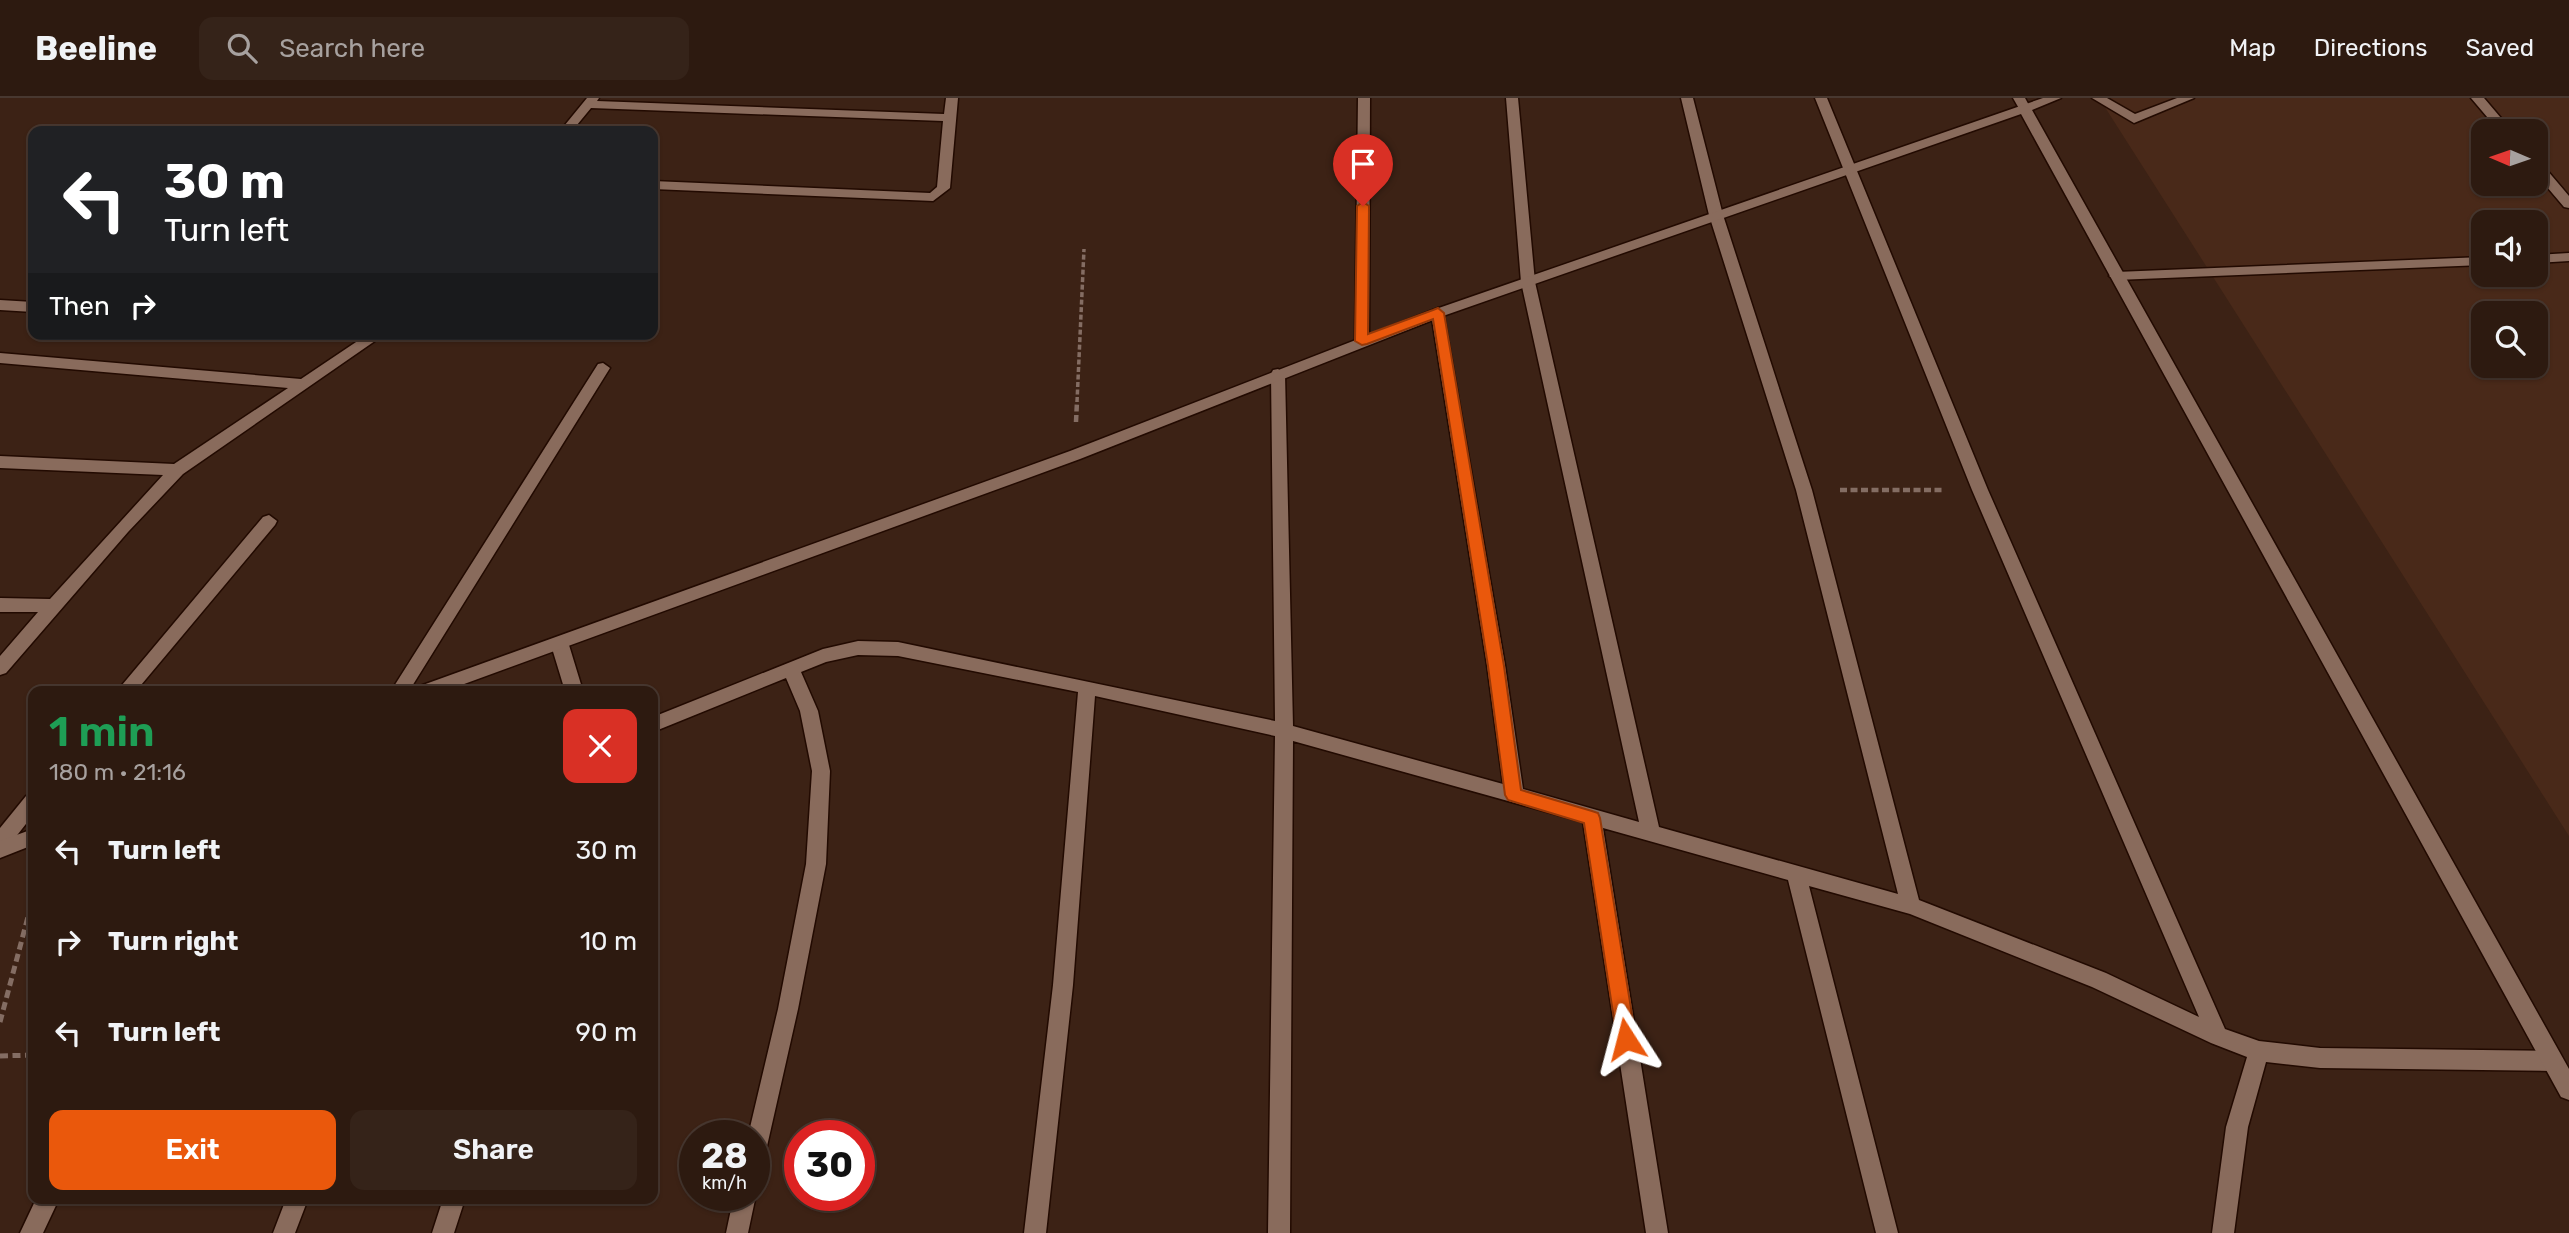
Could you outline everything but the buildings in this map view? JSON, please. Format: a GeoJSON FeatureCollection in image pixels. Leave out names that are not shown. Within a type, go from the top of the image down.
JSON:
{"type":"FeatureCollection","features":[{"type":"Feature","properties":{"kind":"street"},"geometry":{"type":"LineString","coordinates":[[658,185],[933,197],[943,188],[952,98]]}},
{"type":"Feature","properties":{"kind":"street"},"geometry":{"type":"LineString","coordinates":[[1362,341],[1364,98]]}},
{"type":"Feature","properties":{"kind":"street"},"geometry":{"type":"LineString","coordinates":[[1512,98],[1528,282],[1651,832]]}},
{"type":"Feature","properties":{"kind":"street"},"geometry":{"type":"LineString","coordinates":[[1688,98],[1716,215],[1804,490],[1911,906]]}},
{"type":"Feature","properties":{"kind":"street"},"geometry":{"type":"LineString","coordinates":[[1821,98],[1980,490],[2218,1036]]}},
{"type":"Feature","properties":{"kind":"street"},"geometry":{"type":"LineString","coordinates":[[441,686],[560,645],[1074,455],[1438,313],[1851,170],[2022,104],[2054,98]]}},
{"type":"Feature","properties":{"kind":"street"},"geometry":{"type":"LineString","coordinates":[[2098,98],[2134,119],[2188,98]]}},
{"type":"Feature","properties":{"kind":"street"},"geometry":{"type":"LineString","coordinates":[[2477,98],[2495,119]]}},
{"type":"Feature","properties":{"kind":"street"},"geometry":{"type":"LineString","coordinates":[[570,126],[590,101],[951,118]]}},
{"type":"Feature","properties":{"kind":"street"},"geometry":{"type":"LineString","coordinates":[[2022,104],[2569,1090]]}},
{"type":"Feature","properties":{"kind":"street"},"geometry":{"type":"LineString","coordinates":[[2548,180],[2569,204]]}},
{"type":"Feature","properties":{"kind":"street"},"geometry":{"type":"LineString","coordinates":[[2548,258],[2569,257]]}},
{"type":"Feature","properties":{"kind":"street"},"geometry":{"type":"LineString","coordinates":[[2116,276],[2471,261]]}},
{"type":"Feature","properties":{"kind":"street"},"geometry":{"type":"LineString","coordinates":[[0,305],[28,307]]}},
{"type":"Feature","properties":{"kind":"street"},"geometry":{"type":"LineString","coordinates":[[1438,313],[1494,652],[1514,795]]}},
{"type":"Feature","properties":{"kind":"street"},"geometry":{"type":"LineString","coordinates":[[0,668],[122,528],[177,470],[369,340]]}},
{"type":"Feature","properties":{"kind":"street"},"geometry":{"type":"LineString","coordinates":[[0,358],[304,383]]}},
{"type":"Feature","properties":{"kind":"street"},"geometry":{"type":"LineString","coordinates":[[403,686],[603,368]]}},
{"type":"Feature","properties":{"kind":"street"},"geometry":{"type":"LineString","coordinates":[[1278,374],[1284,731],[1279,1233]]}},
{"type":"Feature","properties":{"kind":"street"},"geometry":{"type":"LineString","coordinates":[[0,462],[177,470]]}},
{"type":"Feature","properties":{"kind":"street"},"geometry":{"type":"LineString","coordinates":[[130,686],[269,521]]}},
{"type":"Feature","properties":{"kind":"street"},"geometry":{"type":"LineString","coordinates":[[0,606],[54,606]]}},
{"type":"Feature","properties":{"kind":"street"},"geometry":{"type":"LineString","coordinates":[[560,645],[572,686]]}},
{"type":"Feature","properties":{"kind":"street"},"geometry":{"type":"LineString","coordinates":[[658,723],[823,656],[858,648],[898,649],[1087,687],[1284,731],[1592,818],[1796,872],[1862,894],[1911,906],[2099,980],[2218,1036],[2259,1051],[2320,1058],[2552,1061]]}},
{"type":"Feature","properties":{"kind":"street"},"geometry":{"type":"LineString","coordinates":[[762,1120],[788,1009],[816,864],[821,771],[809,711],[790,669]]}},
{"type":"Feature","properties":{"kind":"street"},"geometry":{"type":"LineString","coordinates":[[1035,1233],[1063,985],[1087,687]]}},
{"type":"Feature","properties":{"kind":"street"},"geometry":{"type":"LineString","coordinates":[[0,842],[28,808]]}},
{"type":"Feature","properties":{"kind":"street"},"geometry":{"type":"LineString","coordinates":[[1592,818],[1657,1233]]}},
{"type":"Feature","properties":{"kind":"street"},"geometry":{"type":"LineString","coordinates":[[0,850],[28,839]]}},
{"type":"Feature","properties":{"kind":"street"},"geometry":{"type":"LineString","coordinates":[[1796,872],[1887,1233]]}},
{"type":"Feature","properties":{"kind":"street"},"geometry":{"type":"LineString","coordinates":[[2223,1233],[2237,1127],[2259,1051]]}},
{"type":"Feature","properties":{"kind":"street"},"geometry":{"type":"LineString","coordinates":[[30,1233],[45,1204]]}},
{"type":"Feature","properties":{"kind":"street"},"geometry":{"type":"LineString","coordinates":[[284,1233],[296,1204]]}},
{"type":"Feature","properties":{"kind":"street"},"geometry":{"type":"LineString","coordinates":[[443,1233],[452,1204]]}},
{"type":"Feature","properties":{"kind":"street"},"geometry":{"type":"LineString","coordinates":[[737,1233],[742,1211]]}},
{"type":"Feature","properties":{"kind":"path"},"geometry":{"type":"LineString","coordinates":[[1074,455],[1084,249]]}},
{"type":"Feature","properties":{"kind":"path"},"geometry":{"type":"LineString","coordinates":[[1804,490],[1980,490]]}},
{"type":"Feature","properties":{"kind":"path"},"geometry":{"type":"LineString","coordinates":[[0,1022],[28,917]]}},
{"type":"Feature","properties":{"kind":"path"},"geometry":{"type":"LineString","coordinates":[[0,1056],[28,1055]]}},
{"type":"Feature","properties":{"kind":"shaded area"},"geometry":{"type":"Polygon","coordinates":[[[2109,98],[2569,98],[2569,836],[2101,101],[2109,98]]]}},
{"type":"Feature","properties":{"kind":"route"},"geometry":{"type":"LineString","coordinates":[[1363,206],[1362,341],[1438,313],[1496,666],[1514,795],[1592,818],[1626,1039]]}}]}
